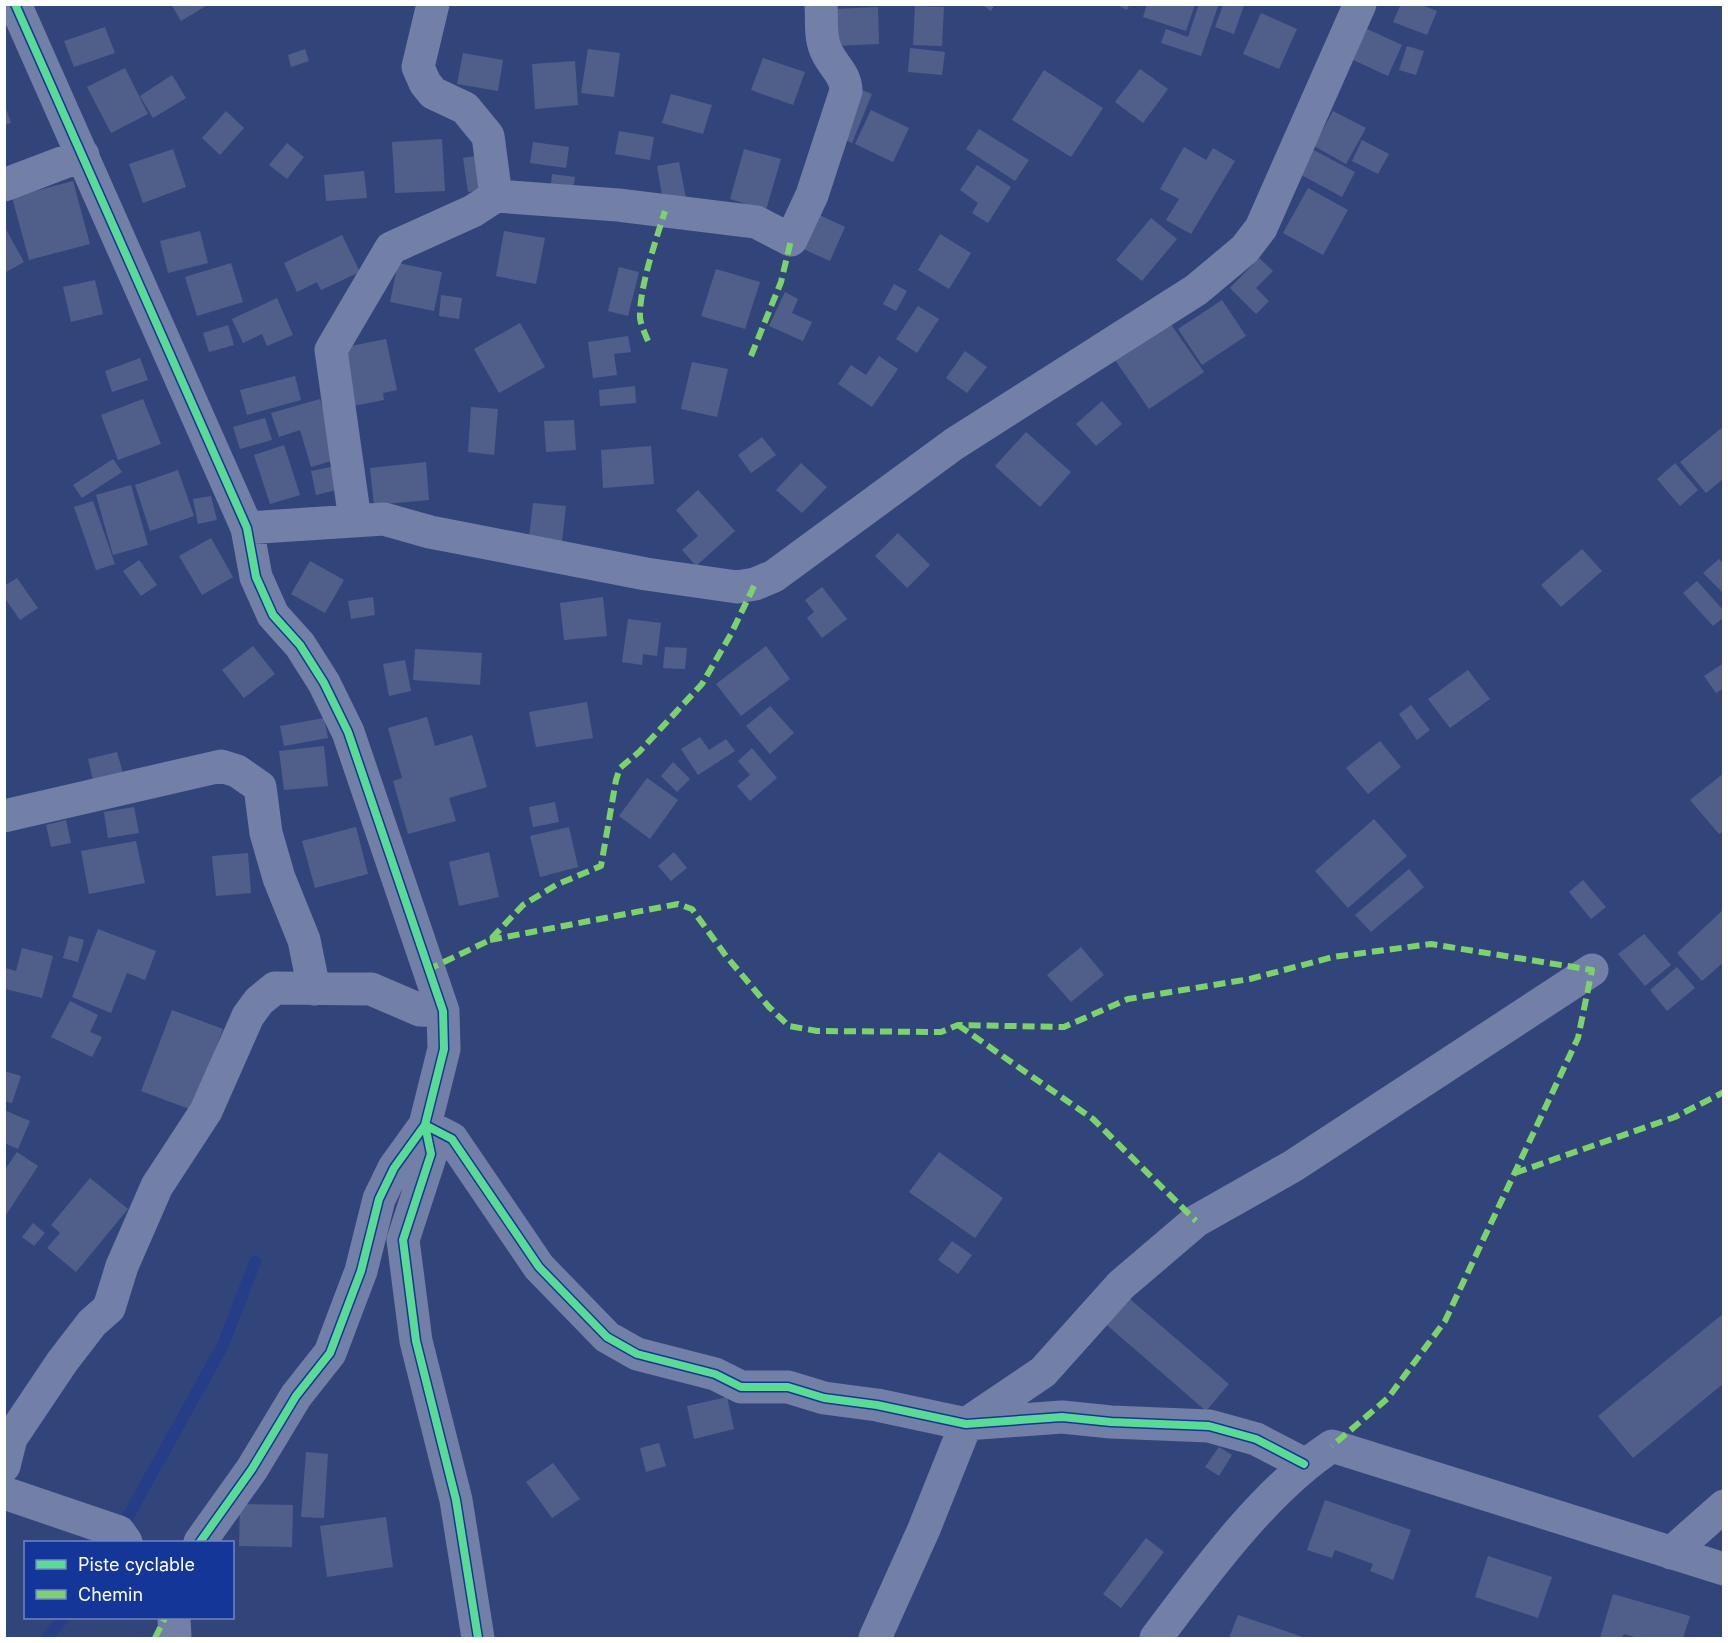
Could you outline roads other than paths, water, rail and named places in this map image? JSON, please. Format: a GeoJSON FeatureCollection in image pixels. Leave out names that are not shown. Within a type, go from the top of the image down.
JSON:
{"type":"FeatureCollection","features":[{"type":"Feature","properties":{"kind":"street"},"geometry":{"type":"LineString","coordinates":[[15,4],[247,528],[256,577],[273,615],[300,645],[348,732],[443,1011],[444,1049],[425,1125],[394,1168],[379,1199],[361,1270],[330,1353],[296,1396],[252,1469],[201,1541]]}},
{"type":"Feature","properties":{"kind":"street"},"geometry":{"type":"LineString","coordinates":[[433,4],[418,67],[424,83],[433,93],[465,108],[488,136],[495,196]]}},
{"type":"Feature","properties":{"kind":"street"},"geometry":{"type":"LineString","coordinates":[[355,520],[332,350],[392,248],[473,211],[495,196],[618,205],[756,222],[791,240],[812,195],[846,91],[846,81],[830,60],[824,46],[821,4]]}},
{"type":"Feature","properties":{"kind":"street"},"geometry":{"type":"LineString","coordinates":[[247,528],[384,519],[430,532],[646,574],[738,587],[774,576],[954,444],[1196,290],[1245,249],[1261,228],[1360,4]]}},
{"type":"Feature","properties":{"kind":"street"},"geometry":{"type":"LineString","coordinates":[[4,185],[83,155]]}},
{"type":"Feature","properties":{"kind":"street"},"geometry":{"type":"LineString","coordinates":[[4,816],[221,766],[237,771],[260,788],[266,833],[279,878],[304,940],[314,989]]}},
{"type":"Feature","properties":{"kind":"street"},"geometry":{"type":"LineString","coordinates":[[875,1638],[924,1529],[966,1424],[1043,1372],[1121,1285],[1197,1221],[1293,1166],[1592,970]]}},
{"type":"Feature","properties":{"kind":"street"},"geometry":{"type":"LineString","coordinates":[[4,1466],[11,1438],[62,1362],[92,1323],[110,1308],[122,1266],[157,1186],[206,1111],[248,1016],[259,1001],[275,988],[370,989],[420,1010],[443,1011]]}},
{"type":"Feature","properties":{"kind":"street"},"geometry":{"type":"LineString","coordinates":[[425,1125],[452,1139],[539,1267],[607,1337],[637,1354],[715,1374],[741,1387],[788,1388],[824,1398],[877,1405],[966,1424],[1062,1416],[1110,1422],[1209,1426],[1256,1439],[1304,1464]]}},
{"type":"Feature","properties":{"kind":"street"},"geometry":{"type":"LineString","coordinates":[[425,1125],[431,1154],[403,1240],[416,1341],[456,1500],[477,1638]]}},
{"type":"Feature","properties":{"kind":"street"},"geometry":{"type":"LineString","coordinates":[[1156,1638],[1210,1566],[1304,1464],[1332,1446],[1724,1569]]}},
{"type":"Feature","properties":{"kind":"street"},"geometry":{"type":"LineString","coordinates":[[4,1493],[119,1532],[125,1541]]}},
{"type":"Feature","properties":{"kind":"street"},"geometry":{"type":"LineString","coordinates":[[1671,1553],[1724,1506]]}},
{"type":"Feature","properties":{"kind":"street"},"geometry":{"type":"LineString","coordinates":[[174,1619],[175,1638]]}},
{"type":"Feature","properties":{"kind":"waterway"},"geometry":{"type":"LineString","coordinates":[[120,1531],[223,1345],[255,1262]]}},
{"type":"Feature","properties":{"kind":"waterway"},"geometry":{"type":"LineString","coordinates":[[47,1638],[62,1619]]}}]}
